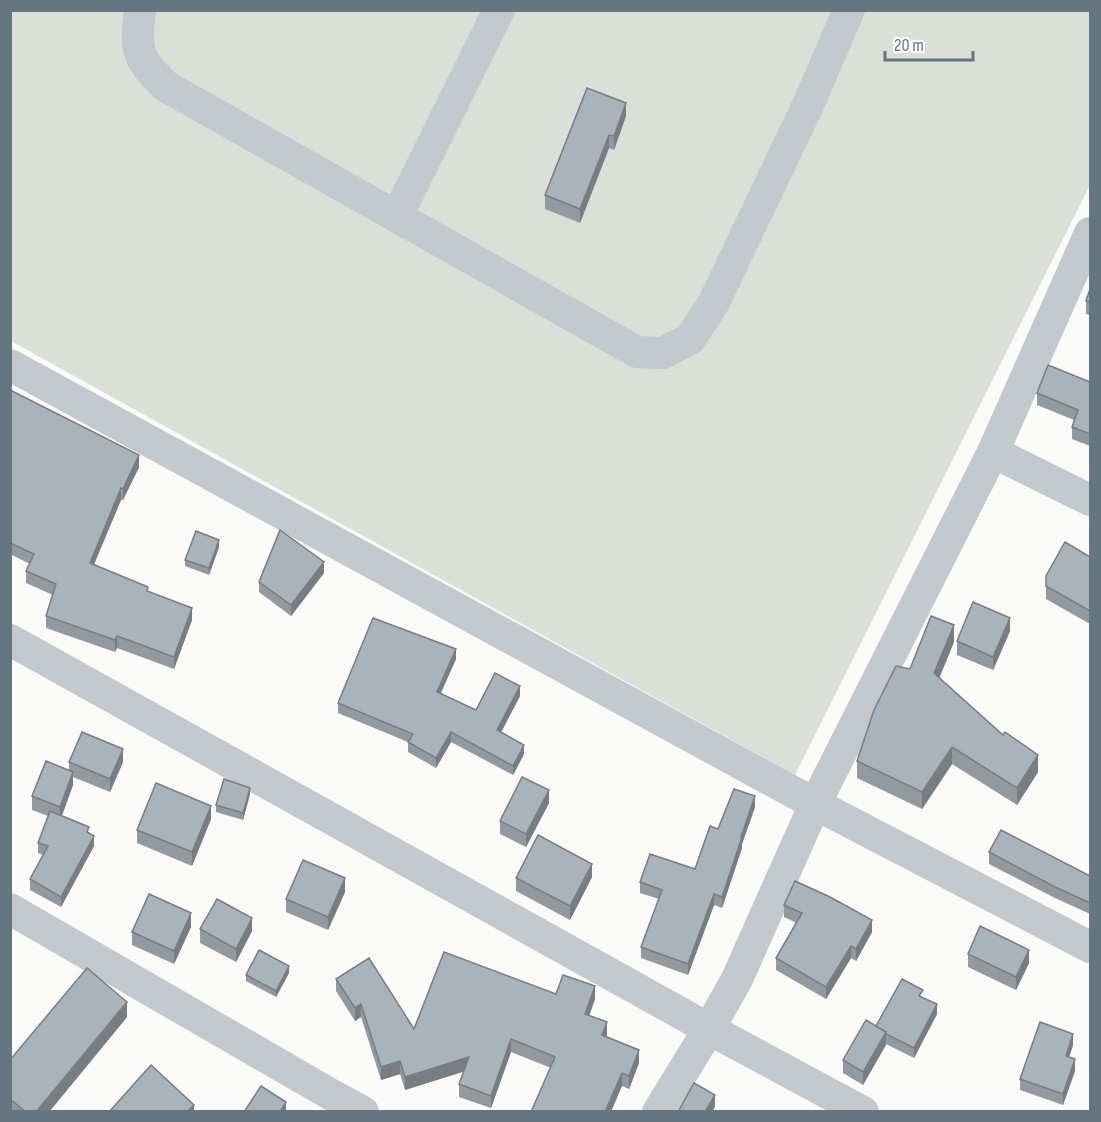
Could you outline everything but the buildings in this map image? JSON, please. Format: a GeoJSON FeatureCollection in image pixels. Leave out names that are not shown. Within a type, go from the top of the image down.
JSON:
{"type":"FeatureCollection","features":[{"type":"Feature","properties":{"kind":"street"},"geometry":{"type":"LineString","coordinates":[[140,10],[137,36],[139,52],[148,69],[167,87],[637,352],[663,353],[690,339],[713,304],[808,105],[849,10]]}},
{"type":"Feature","properties":{"kind":"street"},"geometry":{"type":"LineString","coordinates":[[397,216],[499,10]]}},
{"type":"Feature","properties":{"kind":"street"},"geometry":{"type":"LineString","coordinates":[[658,1112],[737,979],[815,804],[993,452],[1090,233]]}},
{"type":"Feature","properties":{"kind":"street"},"geometry":{"type":"LineString","coordinates":[[10,365],[815,804],[1090,947]]}},
{"type":"Feature","properties":{"kind":"street"},"geometry":{"type":"LineString","coordinates":[[993,452],[1090,500]]}},
{"type":"Feature","properties":{"kind":"street"},"geometry":{"type":"LineString","coordinates":[[10,640],[709,1029],[863,1112]]}},
{"type":"Feature","properties":{"kind":"street"},"geometry":{"type":"LineString","coordinates":[[10,909],[363,1112]]}},
{"type":"Feature","properties":{"kind":"shaded area"},"geometry":{"type":"Polygon","coordinates":[[[11,11],[1090,11],[1090,185],[795,775],[11,341],[11,11]]]}}]}
